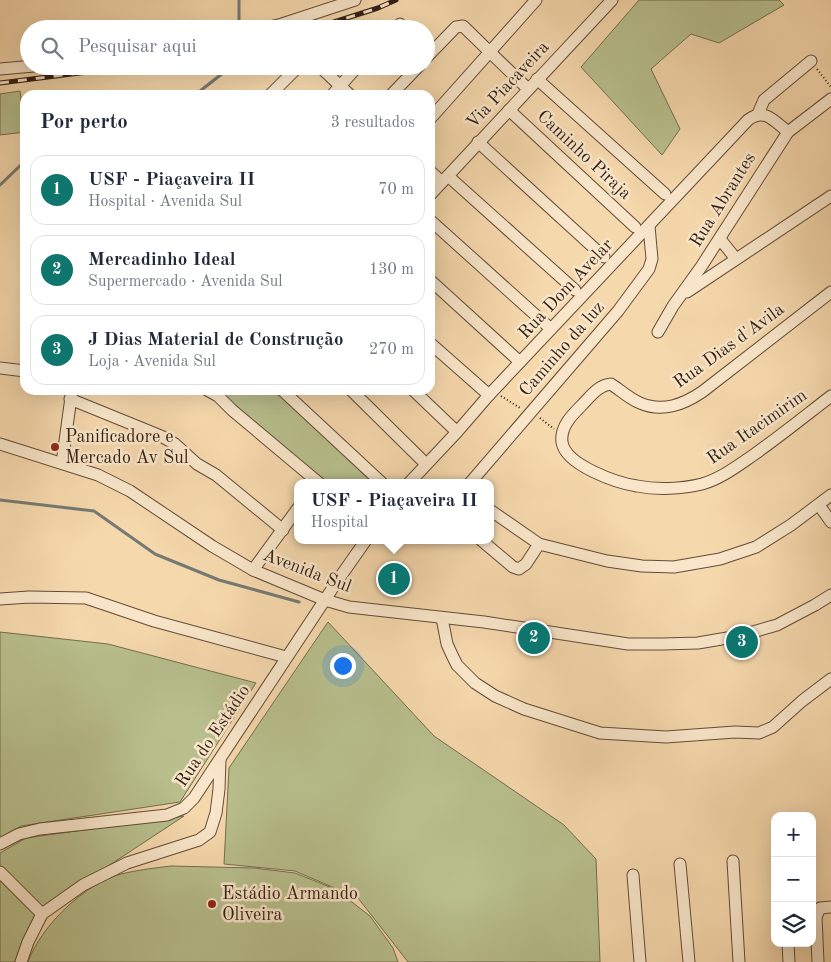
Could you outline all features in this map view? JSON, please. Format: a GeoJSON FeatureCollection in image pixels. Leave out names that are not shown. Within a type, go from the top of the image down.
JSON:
{"type":"FeatureCollection","features":[{"type":"Feature","properties":{"kind":"street"},"geometry":{"type":"LineString","coordinates":[[294,20],[355,0]]}},
{"type":"Feature","properties":{"kind":"street"},"geometry":{"type":"LineString","coordinates":[[435,113],[536,0]]}},
{"type":"Feature","properties":{"kind":"street","name":"Via Piacaveira"},"geometry":{"type":"LineString","coordinates":[[435,190],[612,0]]}},
{"type":"Feature","properties":{"kind":"street"},"geometry":{"type":"LineString","coordinates":[[435,49],[456,27],[465,27],[528,89]]}},
{"type":"Feature","properties":{"kind":"street","name":"Rua Dom Avelar"},"geometry":{"type":"LineString","coordinates":[[413,479],[551,329],[753,117],[764,100],[811,61]]}},
{"type":"Feature","properties":{"kind":"street"},"geometry":{"type":"LineString","coordinates":[[0,69],[20,67]]}},
{"type":"Feature","properties":{"kind":"street"},"geometry":{"type":"LineString","coordinates":[[275,90],[290,75]]}},
{"type":"Feature","properties":{"kind":"street"},"geometry":{"type":"LineString","coordinates":[[329,75],[345,90]]}},
{"type":"Feature","properties":{"kind":"street"},"geometry":{"type":"LineString","coordinates":[[337,90],[350,75]]}},
{"type":"Feature","properties":{"kind":"street"},"geometry":{"type":"LineString","coordinates":[[396,90],[410,75]]}},
{"type":"Feature","properties":{"kind":"street"},"geometry":{"type":"LineString","coordinates":[[538,79],[666,194]]}},
{"type":"Feature","properties":{"kind":"street","name":"Rua Abrantes"},"geometry":{"type":"LineString","coordinates":[[658,332],[669,312],[720,239],[788,132],[831,99]]}},
{"type":"Feature","properties":{"kind":"street","name":"Caminho Piraja"},"geometry":{"type":"LineString","coordinates":[[508,110],[635,227]]}},
{"type":"Feature","properties":{"kind":"street"},"geometry":{"type":"LineString","coordinates":[[753,117],[768,116],[788,132]]}},
{"type":"Feature","properties":{"kind":"street"},"geometry":{"type":"LineString","coordinates":[[478,142],[604,257]]}},
{"type":"Feature","properties":{"kind":"street"},"geometry":{"type":"LineString","coordinates":[[435,174],[445,179],[575,290]]}},
{"type":"Feature","properties":{"kind":"street"},"geometry":{"type":"LineString","coordinates":[[682,295],[831,196]]}},
{"type":"Feature","properties":{"kind":"street"},"geometry":{"type":"LineString","coordinates":[[435,225],[551,329]]}},
{"type":"Feature","properties":{"kind":"street","name":"Caminho da luz"},"geometry":{"type":"LineString","coordinates":[[473,479],[618,311],[649,269],[652,259],[649,226]]}},
{"type":"Feature","properties":{"kind":"street"},"geometry":{"type":"LineString","coordinates":[[720,239],[736,259]]}},
{"type":"Feature","properties":{"kind":"street"},"geometry":{"type":"LineString","coordinates":[[435,285],[520,362]]}},
{"type":"Feature","properties":{"kind":"street","name":"Rua Dias d'Avila"},"geometry":{"type":"LineString","coordinates":[[569,418],[597,389],[609,384],[640,403],[654,407],[673,406],[685,402],[702,392],[831,292]]}},
{"type":"Feature","properties":{"kind":"street"},"geometry":{"type":"LineString","coordinates":[[435,347],[489,395]]}},
{"type":"Feature","properties":{"kind":"street"},"geometry":{"type":"LineString","coordinates":[[0,368],[20,370]]}},
{"type":"Feature","properties":{"kind":"street"},"geometry":{"type":"LineString","coordinates":[[62,463],[71,395],[175,444],[197,464],[216,476],[283,530]]}},
{"type":"Feature","properties":{"kind":"street"},"geometry":{"type":"LineString","coordinates":[[219,395],[232,410],[313,479]]}},
{"type":"Feature","properties":{"kind":"street"},"geometry":{"type":"LineString","coordinates":[[287,395],[378,479]]}},
{"type":"Feature","properties":{"kind":"street"},"geometry":{"type":"LineString","coordinates":[[356,395],[426,464]]}},
{"type":"Feature","properties":{"kind":"street"},"geometry":{"type":"LineString","coordinates":[[418,395],[457,432]]}},
{"type":"Feature","properties":{"kind":"street","name":"Rua Itacimirim"},"geometry":{"type":"LineString","coordinates":[[569,418],[562,434],[562,442],[569,455],[583,466],[611,480],[638,486],[673,487],[702,484],[727,473],[762,449],[831,396]]}},
{"type":"Feature","properties":{"kind":"street","name":"Avenida Sul"},"geometry":{"type":"LineString","coordinates":[[0,444],[98,475],[130,491],[212,546],[253,570],[325,600],[349,607],[541,630],[628,644],[663,644],[698,642],[739,636],[777,625],[831,595]]}},
{"type":"Feature","properties":{"kind":"street"},"geometry":{"type":"LineString","coordinates":[[494,513],[539,544],[607,562],[674,567],[720,559],[756,547],[831,495]]}},
{"type":"Feature","properties":{"kind":"street"},"geometry":{"type":"LineString","coordinates":[[818,505],[831,522]]}},
{"type":"Feature","properties":{"kind":"street"},"geometry":{"type":"LineString","coordinates":[[253,570],[294,514]]}},
{"type":"Feature","properties":{"kind":"street","name":"Rua do Estádio"},"geometry":{"type":"LineString","coordinates":[[0,844],[19,834],[40,829],[167,815],[184,808],[194,798],[220,760],[363,544]]}},
{"type":"Feature","properties":{"kind":"street"},"geometry":{"type":"LineString","coordinates":[[486,544],[513,567],[518,568],[526,564],[539,544]]}},
{"type":"Feature","properties":{"kind":"street"},"geometry":{"type":"LineString","coordinates":[[0,599],[29,597],[86,598],[154,621],[286,658]]}},
{"type":"Feature","properties":{"kind":"street"},"geometry":{"type":"LineString","coordinates":[[442,618],[447,644],[457,665],[475,683],[495,696],[524,709],[600,733],[666,737],[735,732],[759,733],[773,728],[802,701],[831,679]]}},
{"type":"Feature","properties":{"kind":"street"},"geometry":{"type":"LineString","coordinates":[[21,962],[28,942],[42,914],[83,885],[127,863],[199,840],[210,832],[216,814],[220,760]]}},
{"type":"Feature","properties":{"kind":"street"},"geometry":{"type":"LineString","coordinates":[[733,861],[739,962]]}},
{"type":"Feature","properties":{"kind":"street"},"geometry":{"type":"LineString","coordinates":[[680,864],[688,962]]}},
{"type":"Feature","properties":{"kind":"street"},"geometry":{"type":"LineString","coordinates":[[0,872],[42,914]]}},
{"type":"Feature","properties":{"kind":"street"},"geometry":{"type":"LineString","coordinates":[[633,875],[640,962]]}},
{"type":"Feature","properties":{"kind":"street"},"geometry":{"type":"LineString","coordinates":[[818,962],[816,917],[820,908],[831,907]]}},
{"type":"Feature","properties":{"kind":"street"},"geometry":{"type":"LineString","coordinates":[[788,947],[789,962]]}},
{"type":"Feature","properties":{"kind":"path"},"geometry":{"type":"LineString","coordinates":[[811,61],[831,87]]}},
{"type":"Feature","properties":{"kind":"green space"},"geometry":{"type":"Polygon","coordinates":[[[639,0],[779,0],[784,5],[719,43],[691,34],[651,69],[680,129],[662,155],[581,67],[639,0]]]}},
{"type":"Feature","properties":{"kind":"green space"},"geometry":{"type":"Polygon","coordinates":[[[20,91],[20,133],[0,135],[0,94],[20,91]]]}},
{"type":"Feature","properties":{"kind":"green space"},"geometry":{"type":"Polygon","coordinates":[[[226,395],[279,395],[369,479],[323,479],[224,397],[226,395]]]}},
{"type":"Feature","properties":{"kind":"green space"},"geometry":{"type":"Polygon","coordinates":[[[328,622],[434,736],[564,825],[596,859],[600,962],[408,962],[358,898],[295,871],[224,864],[229,768],[328,622]]]}},
{"type":"Feature","properties":{"kind":"green space"},"geometry":{"type":"Polygon","coordinates":[[[0,632],[108,644],[256,683],[180,802],[21,826],[0,838],[0,632]]]}},
{"type":"Feature","properties":{"kind":"green space"},"geometry":{"type":"Polygon","coordinates":[[[184,816],[37,913],[19,962],[0,962],[0,853],[26,838],[184,816]]]}},
{"type":"Feature","properties":{"kind":"green space","name":"Estádio Armando Oliveira"},"geometry":{"type":"Polygon","coordinates":[[[171,866],[254,868],[295,873],[335,889],[370,916],[393,948],[398,962],[28,962],[34,948],[53,921],[93,887],[121,874],[171,866]]]}},
{"type":"Feature","properties":{"kind":"waterway"},"geometry":{"type":"LineString","coordinates":[[239,0],[239,20]]}},
{"type":"Feature","properties":{"kind":"waterway"},"geometry":{"type":"LineString","coordinates":[[201,90],[220,75]]}},
{"type":"Feature","properties":{"kind":"waterway"},"geometry":{"type":"LineString","coordinates":[[0,185],[20,166]]}},
{"type":"Feature","properties":{"kind":"waterway"},"geometry":{"type":"LineString","coordinates":[[0,500],[94,511],[155,554],[219,580],[299,602]]}},
{"type":"Feature","properties":{"kind":"railway"},"geometry":{"type":"LineString","coordinates":[[340,20],[396,0]]}},
{"type":"Feature","properties":{"kind":"railway"},"geometry":{"type":"LineString","coordinates":[[0,83],[64,75]]}},
{"type":"Feature","properties":{"kind":"place","name":"Panificadore e Mercado Av Sul"},"geometry":{"type":"Point","coordinates":[55,447]}},
{"type":"Feature","properties":{"kind":"place","name":"USF - Piaçaveira II"},"geometry":{"type":"Point","coordinates":[394,579]}},
{"type":"Feature","properties":{"kind":"place","name":"Mercadinho Ideal"},"geometry":{"type":"Point","coordinates":[534,638]}},
{"type":"Feature","properties":{"kind":"place","name":"J Dias Material de Construção"},"geometry":{"type":"Point","coordinates":[742,642]}},
{"type":"Feature","properties":{"kind":"place","name":"Estádio Armando Oliveira"},"geometry":{"type":"Point","coordinates":[212,904]}}]}
